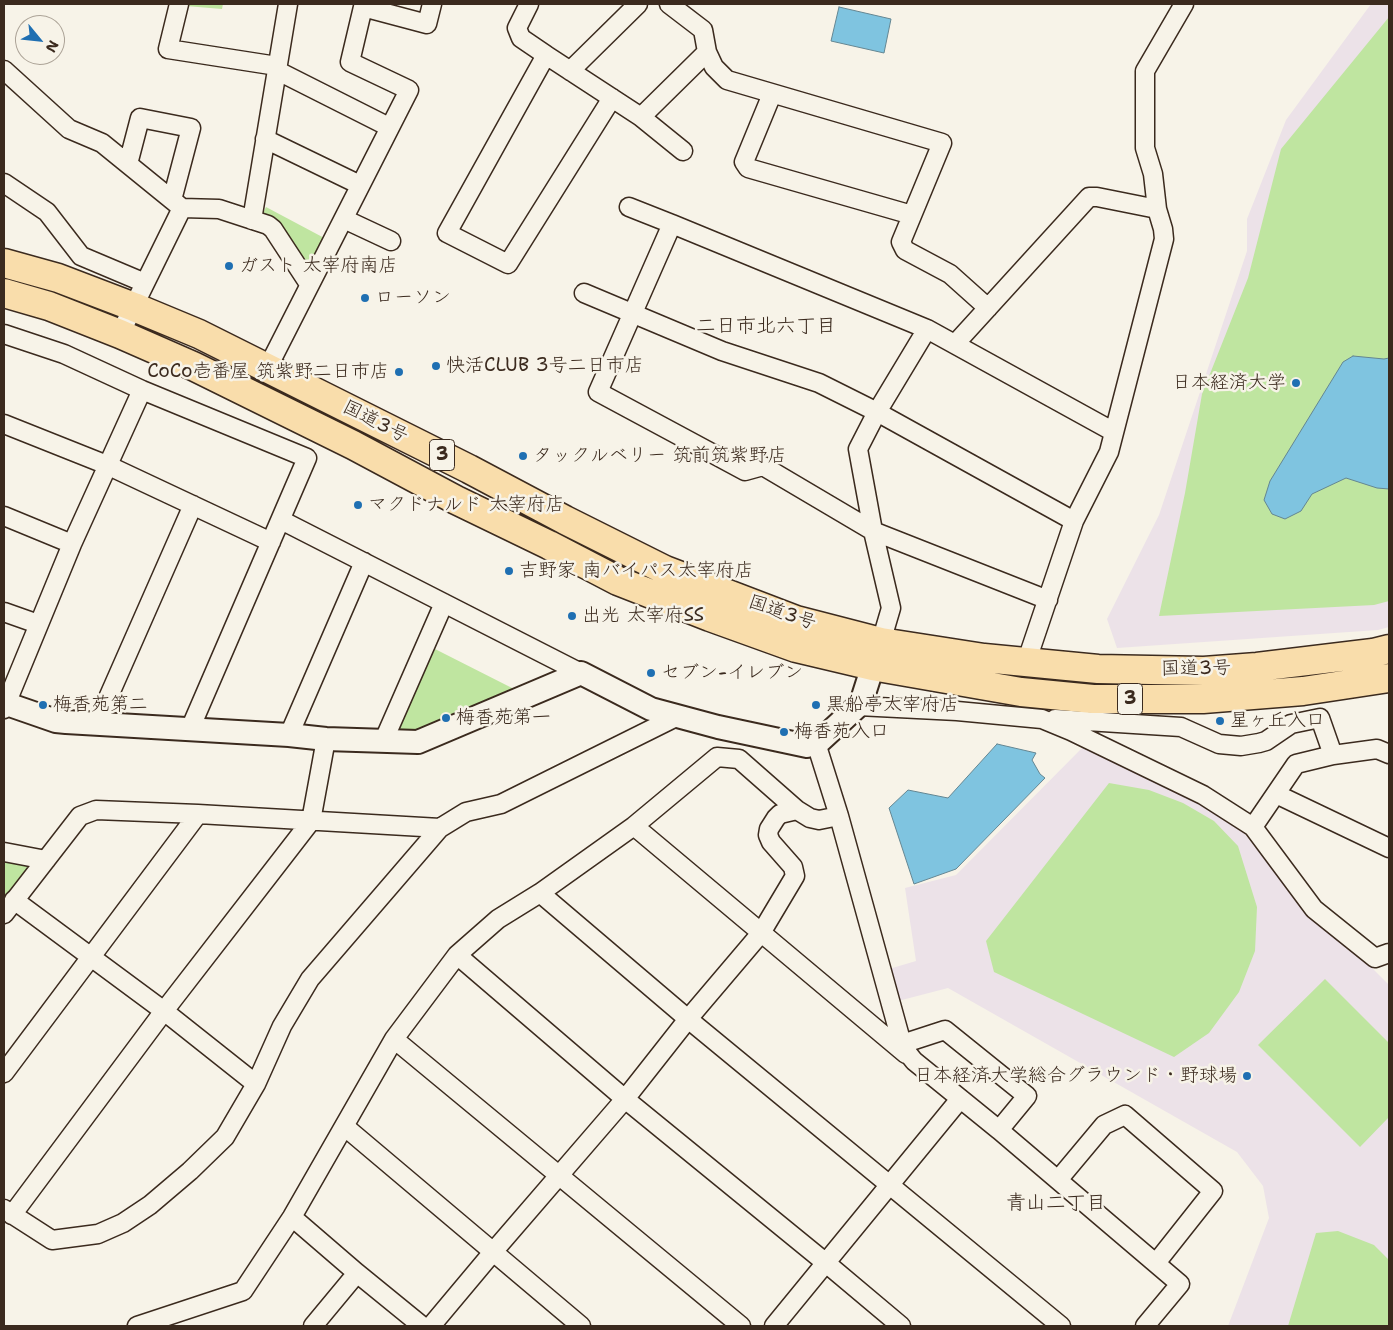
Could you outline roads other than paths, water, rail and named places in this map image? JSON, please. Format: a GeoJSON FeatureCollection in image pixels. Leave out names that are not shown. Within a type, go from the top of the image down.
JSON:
{"type":"FeatureCollection","features":[{"type":"Feature","properties":{"kind":"highway","name":"国道3号"},"geometry":{"type":"LineString","coordinates":[[4,263],[58,278],[139,295],[199,334],[666,570],[796,620],[876,654],[1021,692],[1093,699],[1203,699],[1303,691],[1389,678]]}},
{"type":"Feature","properties":{"kind":"highway","name":"国道3号"},"geometry":{"type":"LineString","coordinates":[[4,293],[49,306],[193,366],[353,445],[456,500],[618,581],[796,648],[876,654],[984,658],[1098,669],[1204,671],[1257,667],[1373,653],[1389,649]]}},
{"type":"Feature","properties":{"kind":"street"},"geometry":{"type":"LineString","coordinates":[[179,4],[168,49],[276,68],[389,127]]}},
{"type":"Feature","properties":{"kind":"street"},"geometry":{"type":"LineString","coordinates":[[252,220],[288,4]]}},
{"type":"Feature","properties":{"kind":"street"},"geometry":{"type":"LineString","coordinates":[[268,368],[409,90],[350,62],[363,7],[428,24],[432,4]]}},
{"type":"Feature","properties":{"kind":"street"},"geometry":{"type":"LineString","coordinates":[[529,4],[517,28],[521,38],[641,117],[684,151]]}},
{"type":"Feature","properties":{"kind":"street"},"geometry":{"type":"LineString","coordinates":[[570,71],[638,4]]}},
{"type":"Feature","properties":{"kind":"street"},"geometry":{"type":"LineString","coordinates":[[669,4],[703,30],[706,52],[714,67],[727,80],[942,143],[901,242],[905,250],[950,274],[988,308]]}},
{"type":"Feature","properties":{"kind":"street"},"geometry":{"type":"LineString","coordinates":[[1026,663],[1074,521],[1109,452],[1164,239],[1163,229],[1158,218],[1153,174],[1145,148],[1145,71],[1184,4]]}},
{"type":"Feature","properties":{"kind":"street"},"geometry":{"type":"LineString","coordinates":[[641,117],[706,52]]}},
{"type":"Feature","properties":{"kind":"street"},"geometry":{"type":"LineString","coordinates":[[546,55],[447,232],[508,264],[612,98]]}},
{"type":"Feature","properties":{"kind":"street"},"geometry":{"type":"LineString","coordinates":[[4,70],[69,128],[102,143],[177,204],[219,209],[268,225],[273,229],[309,284]]}},
{"type":"Feature","properties":{"kind":"street"},"geometry":{"type":"LineString","coordinates":[[772,94],[744,162],[748,168],[912,215]]}},
{"type":"Feature","properties":{"kind":"street"},"geometry":{"type":"LineString","coordinates":[[120,334],[139,295],[177,204],[191,128],[140,118],[128,164]]}},
{"type":"Feature","properties":{"kind":"street"},"geometry":{"type":"LineString","coordinates":[[265,139],[360,185]]}},
{"type":"Feature","properties":{"kind":"street"},"geometry":{"type":"LineString","coordinates":[[4,183],[47,212],[81,256],[139,295]]}},
{"type":"Feature","properties":{"kind":"street"},"geometry":{"type":"LineString","coordinates":[[955,344],[1089,197],[1097,196],[1157,208]]}},
{"type":"Feature","properties":{"kind":"street"},"geometry":{"type":"LineString","coordinates":[[629,207],[927,329],[1114,432]]}},
{"type":"Feature","properties":{"kind":"street"},"geometry":{"type":"LineString","coordinates":[[344,219],[392,241]]}},
{"type":"Feature","properties":{"kind":"street"},"geometry":{"type":"LineString","coordinates":[[672,224],[598,392],[745,471],[762,466],[873,531],[1048,600]]}},
{"type":"Feature","properties":{"kind":"street"},"geometry":{"type":"LineString","coordinates":[[584,293],[722,351],[819,383],[878,412],[1074,521]]}},
{"type":"Feature","properties":{"kind":"street"},"geometry":{"type":"LineString","coordinates":[[281,520],[651,709],[676,717],[807,746],[816,743],[858,706],[862,700],[891,608],[873,531],[858,449],[927,329]]}},
{"type":"Feature","properties":{"kind":"street"},"geometry":{"type":"LineString","coordinates":[[4,334],[64,354],[142,390],[307,458],[190,729]]}},
{"type":"Feature","properties":{"kind":"street"},"geometry":{"type":"LineString","coordinates":[[142,390],[72,544],[5,705],[56,720],[289,734],[326,739],[418,742],[581,673]]}},
{"type":"Feature","properties":{"kind":"street"},"geometry":{"type":"LineString","coordinates":[[4,424],[107,465],[272,542]]}},
{"type":"Feature","properties":{"kind":"street"},"geometry":{"type":"LineString","coordinates":[[97,723],[193,505]]}},
{"type":"Feature","properties":{"kind":"street"},"geometry":{"type":"LineString","coordinates":[[4,516],[72,544]]}},
{"type":"Feature","properties":{"kind":"street"},"geometry":{"type":"LineString","coordinates":[[289,734],[364,562]]}},
{"type":"Feature","properties":{"kind":"street"},"geometry":{"type":"LineString","coordinates":[[383,742],[444,603]]}},
{"type":"Feature","properties":{"kind":"street"},"geometry":{"type":"LineString","coordinates":[[4,612],[38,624]]}},
{"type":"Feature","properties":{"kind":"street"},"geometry":{"type":"LineString","coordinates":[[858,706],[957,710],[1042,718],[1181,727],[1218,744],[1241,746],[1252,745],[1266,740],[1291,724],[1320,718],[1333,755]]}},
{"type":"Feature","properties":{"kind":"street"},"geometry":{"type":"LineString","coordinates":[[326,739],[311,821],[8,1212],[52,1240],[98,1234],[123,1223],[150,1205],[190,1171],[225,1136],[256,1084],[282,1026],[310,979],[440,828],[466,812],[501,804],[676,717]]}},
{"type":"Feature","properties":{"kind":"street"},"geometry":{"type":"LineString","coordinates":[[1042,718],[1203,795],[1253,827],[1314,909],[1375,958],[1389,953]]}},
{"type":"Feature","properties":{"kind":"street"},"geometry":{"type":"LineString","coordinates":[[816,743],[839,816],[902,1044],[914,1061]]}},
{"type":"Feature","properties":{"kind":"street"},"geometry":{"type":"LineString","coordinates":[[1253,827],[1296,764],[1333,755],[1377,749],[1389,754]]}},
{"type":"Feature","properties":{"kind":"street"},"geometry":{"type":"LineString","coordinates":[[136,1326],[188,1318],[243,1290],[292,1217],[394,1039],[458,955],[498,919],[540,893],[634,826],[717,757],[739,759],[797,810],[814,820],[839,816]]}},
{"type":"Feature","properties":{"kind":"street"},"geometry":{"type":"LineString","coordinates":[[1276,794],[1389,848]]}},
{"type":"Feature","properties":{"kind":"street"},"geometry":{"type":"LineString","coordinates":[[256,1084],[92,957],[9,907],[80,816],[96,810],[440,828]]}},
{"type":"Feature","properties":{"kind":"street"},"geometry":{"type":"LineString","coordinates":[[431,1326],[625,1099],[688,1019],[760,933],[795,876],[793,867],[771,842],[768,835],[769,829],[780,814],[797,810]]}},
{"type":"Feature","properties":{"kind":"street"},"geometry":{"type":"LineString","coordinates":[[4,1073],[198,814]]}},
{"type":"Feature","properties":{"kind":"street"},"geometry":{"type":"LineString","coordinates":[[634,826],[760,933],[999,1130],[1180,1284],[1145,1326]]}},
{"type":"Feature","properties":{"kind":"street"},"geometry":{"type":"LineString","coordinates":[[4,852],[46,860]]}},
{"type":"Feature","properties":{"kind":"street"},"geometry":{"type":"LineString","coordinates":[[540,893],[688,1019],[1060,1326]]}},
{"type":"Feature","properties":{"kind":"street"},"geometry":{"type":"LineString","coordinates":[[458,955],[625,1099],[901,1326]]}},
{"type":"Feature","properties":{"kind":"street"},"geometry":{"type":"LineString","coordinates":[[902,1044],[945,1030],[1027,1096],[999,1130]]}},
{"type":"Feature","properties":{"kind":"street"},"geometry":{"type":"LineString","coordinates":[[394,1039],[741,1326]]}},
{"type":"Feature","properties":{"kind":"street"},"geometry":{"type":"LineString","coordinates":[[774,1326],[960,1099]]}},
{"type":"Feature","properties":{"kind":"street"},"geometry":{"type":"LineString","coordinates":[[1058,1180],[1104,1125],[1125,1115],[1213,1191],[1156,1263]]}},
{"type":"Feature","properties":{"kind":"street"},"geometry":{"type":"LineString","coordinates":[[344,1126],[581,1326]]}},
{"type":"Feature","properties":{"kind":"street"},"geometry":{"type":"LineString","coordinates":[[292,1217],[422,1326]]}},
{"type":"Feature","properties":{"kind":"street"},"geometry":{"type":"LineString","coordinates":[[313,1326],[357,1273]]}},
{"type":"Feature","properties":{"kind":"water"},"geometry":{"type":"Polygon","coordinates":[[[839,7],[891,19],[884,53],[831,41],[839,7]]]}},
{"type":"Feature","properties":{"kind":"water"},"geometry":{"type":"Polygon","coordinates":[[[1353,356],[1389,358],[1389,489],[1377,488],[1346,478],[1312,494],[1301,511],[1285,519],[1272,514],[1264,500],[1270,481],[1343,362],[1353,356]]]}},
{"type":"Feature","properties":{"kind":"water"},"geometry":{"type":"Polygon","coordinates":[[[997,744],[1036,753],[1032,760],[1040,774],[1045,778],[956,869],[914,884],[889,808],[908,790],[948,798],[997,744]]]}},
{"type":"Feature","properties":{"kind":"place","name":"ガスト 太宰府南店"},"geometry":{"type":"Point","coordinates":[229,266]}},
{"type":"Feature","properties":{"kind":"place","name":"ローソン"},"geometry":{"type":"Point","coordinates":[365,298]}},
{"type":"Feature","properties":{"kind":"place","name":"快活CLUB 3号二日市店"},"geometry":{"type":"Point","coordinates":[436,366]}},
{"type":"Feature","properties":{"kind":"place","name":"CoCo壱番屋 筑紫野二日市店"},"geometry":{"type":"Point","coordinates":[399,372]}},
{"type":"Feature","properties":{"kind":"place","name":"日本経済大学"},"geometry":{"type":"Point","coordinates":[1296,383]}},
{"type":"Feature","properties":{"kind":"place","name":"タックルベリー 筑前筑紫野店"},"geometry":{"type":"Point","coordinates":[523,456]}},
{"type":"Feature","properties":{"kind":"place","name":"マクドナルド 太宰府店"},"geometry":{"type":"Point","coordinates":[358,505]}},
{"type":"Feature","properties":{"kind":"place","name":"吉野家 南バイパス太宰府店"},"geometry":{"type":"Point","coordinates":[509,571]}},
{"type":"Feature","properties":{"kind":"place","name":"出光 太宰府SS"},"geometry":{"type":"Point","coordinates":[572,616]}},
{"type":"Feature","properties":{"kind":"place","name":"セブン-イレブン"},"geometry":{"type":"Point","coordinates":[651,673]}},
{"type":"Feature","properties":{"kind":"place","name":"梅香苑第二"},"geometry":{"type":"Point","coordinates":[43,705]}},
{"type":"Feature","properties":{"kind":"place","name":"黒船亭太宰府店"},"geometry":{"type":"Point","coordinates":[816,705]}},
{"type":"Feature","properties":{"kind":"place","name":"梅香苑第一"},"geometry":{"type":"Point","coordinates":[446,718]}},
{"type":"Feature","properties":{"kind":"place","name":"星ヶ丘入口"},"geometry":{"type":"Point","coordinates":[1220,721]}},
{"type":"Feature","properties":{"kind":"place","name":"梅香苑入口"},"geometry":{"type":"Point","coordinates":[784,732]}},
{"type":"Feature","properties":{"kind":"place","name":"日本経済大学総合グラウンド・野球場"},"geometry":{"type":"Point","coordinates":[1247,1076]}},
{"type":"Feature","properties":{"kind":"district","name":"二日市北六丁目"},"geometry":{"type":"Point","coordinates":[766,327]}},
{"type":"Feature","properties":{"kind":"district","name":"青山二丁目"},"geometry":{"type":"Point","coordinates":[1056,1204]}}]}
